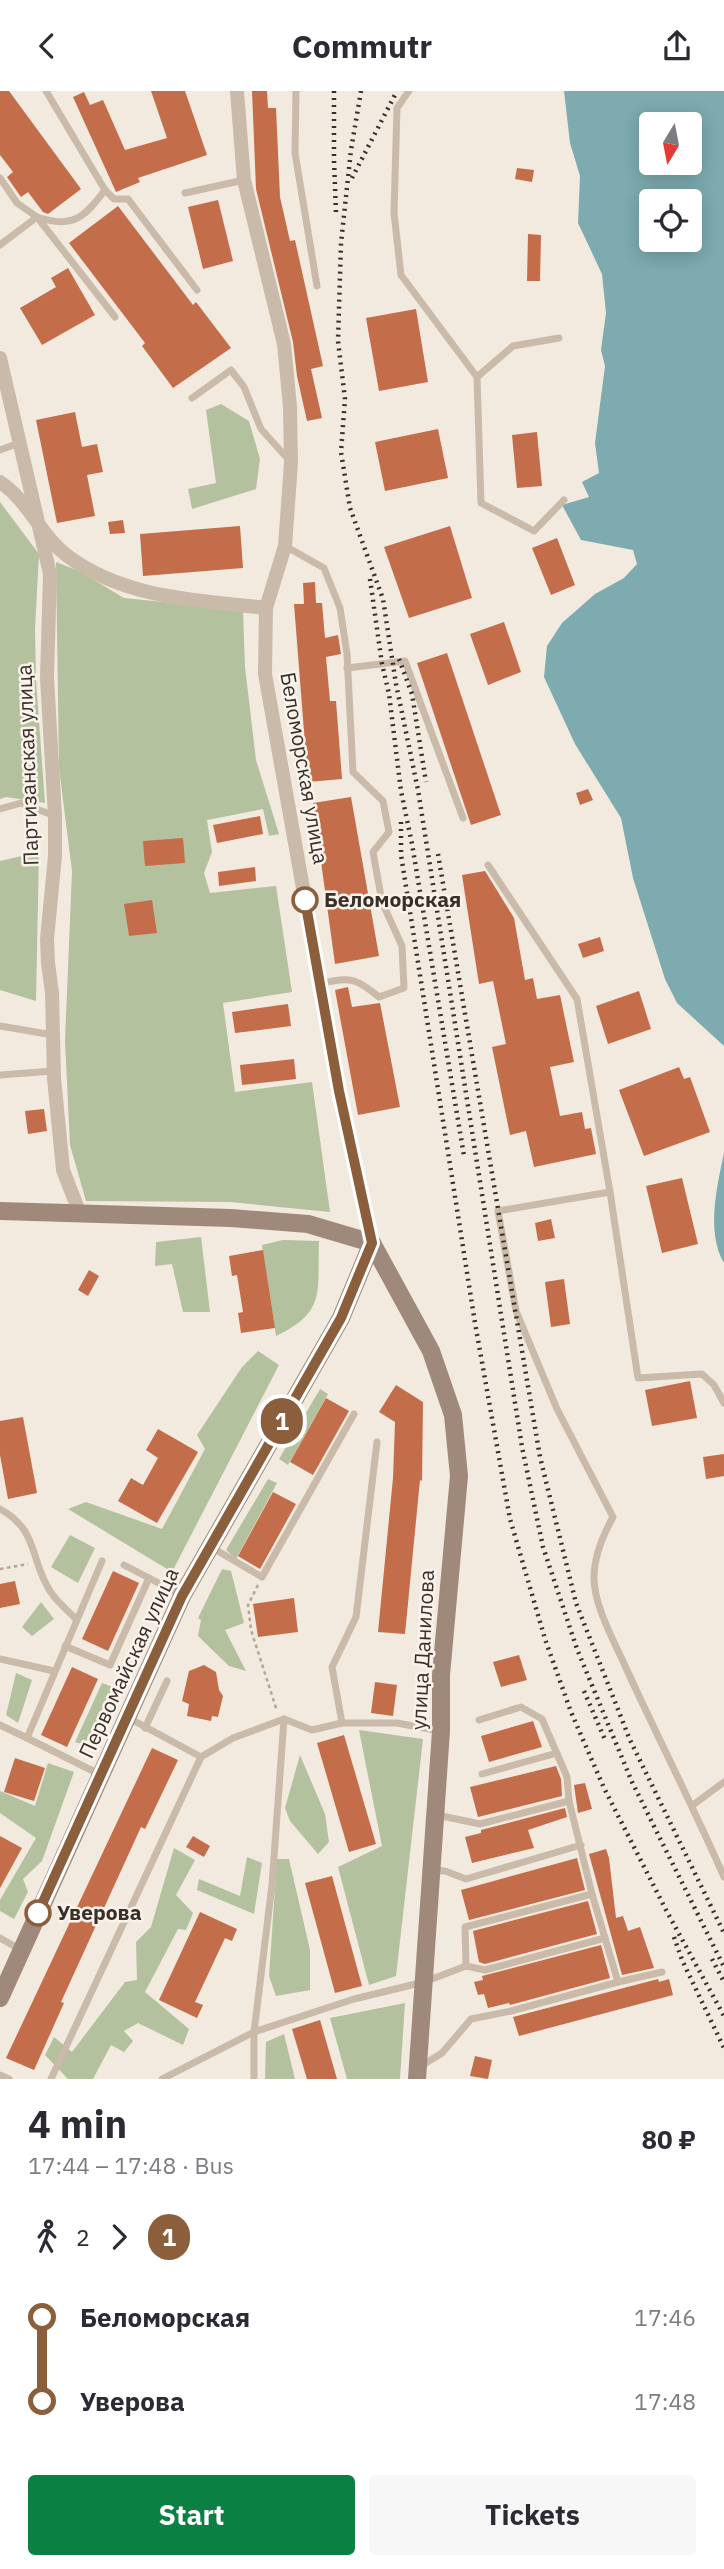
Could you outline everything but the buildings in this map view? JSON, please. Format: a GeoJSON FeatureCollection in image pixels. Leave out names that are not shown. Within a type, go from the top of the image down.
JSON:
{"type":"FeatureCollection","features":[{"type":"Feature","properties":{"kind":"main road"},"geometry":{"type":"LineString","coordinates":[[0,1211],[231,1218],[308,1224],[372,1243]]}},
{"type":"Feature","properties":{"kind":"main road","name":"Первомайская улица"},"geometry":{"type":"LineString","coordinates":[[0,1998],[182,1596],[341,1318],[372,1243]]}},
{"type":"Feature","properties":{"kind":"main road","name":"улица Данилова"},"geometry":{"type":"LineString","coordinates":[[372,1243],[431,1351],[453,1415],[459,1476],[441,1675],[441,1731],[417,2074]]}},
{"type":"Feature","properties":{"kind":"street","name":"Беломорская улица"},"geometry":{"type":"LineString","coordinates":[[237,91],[244,180],[284,344],[290,407],[291,463],[285,546],[266,608],[265,674],[339,1091],[372,1243]]}},
{"type":"Feature","properties":{"kind":"street","name":"Партизанская улица"},"geometry":{"type":"LineString","coordinates":[[0,358],[50,574],[47,678],[55,856],[47,939],[62,1170],[80,1214]]}},
{"type":"Feature","properties":{"kind":"street"},"geometry":{"type":"LineString","coordinates":[[0,482],[15,492],[41,529],[68,557],[117,583],[153,594],[266,608]]}},
{"type":"Feature","properties":{"kind":"lane"},"geometry":{"type":"LineString","coordinates":[[46,91],[106,190],[114,199],[128,199],[197,290]]}},
{"type":"Feature","properties":{"kind":"lane"},"geometry":{"type":"LineString","coordinates":[[296,91],[295,153],[317,286]]}},
{"type":"Feature","properties":{"kind":"lane"},"geometry":{"type":"LineString","coordinates":[[409,91],[397,108],[394,213],[401,275],[477,377],[481,503],[534,531],[564,500]]}},
{"type":"Feature","properties":{"kind":"lane"},"geometry":{"type":"LineString","coordinates":[[0,178],[17,203],[37,217],[57,224],[76,220],[106,190]]}},
{"type":"Feature","properties":{"kind":"lane"},"geometry":{"type":"LineString","coordinates":[[185,193],[244,180]]}},
{"type":"Feature","properties":{"kind":"lane"},"geometry":{"type":"LineString","coordinates":[[0,245],[37,217]]}},
{"type":"Feature","properties":{"kind":"lane"},"geometry":{"type":"LineString","coordinates":[[37,217],[115,317]]}},
{"type":"Feature","properties":{"kind":"lane"},"geometry":{"type":"LineString","coordinates":[[477,377],[513,346],[559,338]]}},
{"type":"Feature","properties":{"kind":"lane"},"geometry":{"type":"LineString","coordinates":[[192,398],[231,370],[244,387],[261,429],[291,463]]}},
{"type":"Feature","properties":{"kind":"lane"},"geometry":{"type":"LineString","coordinates":[[0,450],[20,443]]}},
{"type":"Feature","properties":{"kind":"lane"},"geometry":{"type":"LineString","coordinates":[[285,546],[324,568],[340,608],[347,668],[353,772],[383,801],[389,832],[373,852],[382,902],[402,946],[404,988],[379,997],[360,981],[341,978],[320,984]]}},
{"type":"Feature","properties":{"kind":"lane"},"geometry":{"type":"LineString","coordinates":[[347,668],[405,661],[463,818]]}},
{"type":"Feature","properties":{"kind":"lane"},"geometry":{"type":"LineString","coordinates":[[0,809],[21,803],[55,815]]}},
{"type":"Feature","properties":{"kind":"lane"},"geometry":{"type":"LineString","coordinates":[[488,865],[577,999],[638,1378],[702,1374],[714,1385],[724,1403]]}},
{"type":"Feature","properties":{"kind":"lane"},"geometry":{"type":"LineString","coordinates":[[0,1026],[53,1035]]}},
{"type":"Feature","properties":{"kind":"lane"},"geometry":{"type":"LineString","coordinates":[[0,1075],[54,1071]]}},
{"type":"Feature","properties":{"kind":"lane"},"geometry":{"type":"LineString","coordinates":[[610,1192],[498,1211],[516,1311],[557,1409],[613,1517],[602,1538],[594,1578],[604,1617],[724,1877]]}},
{"type":"Feature","properties":{"kind":"lane"},"geometry":{"type":"LineString","coordinates":[[211,1546],[262,1577],[354,1414]]}},
{"type":"Feature","properties":{"kind":"lane"},"geometry":{"type":"LineString","coordinates":[[342,1723],[332,1667],[356,1617],[377,1442]]}},
{"type":"Feature","properties":{"kind":"lane"},"geometry":{"type":"LineString","coordinates":[[0,1509],[13,1516],[30,1539],[49,1591],[76,1619]]}},
{"type":"Feature","properties":{"kind":"lane"},"geometry":{"type":"LineString","coordinates":[[27,1738],[102,1561]]}},
{"type":"Feature","properties":{"kind":"lane"},"geometry":{"type":"LineString","coordinates":[[124,1565],[182,1596]]}},
{"type":"Feature","properties":{"kind":"lane"},"geometry":{"type":"LineString","coordinates":[[65,1646],[110,1665],[149,1578]]}},
{"type":"Feature","properties":{"kind":"lane"},"geometry":{"type":"LineString","coordinates":[[0,1659],[54,1671]]}},
{"type":"Feature","properties":{"kind":"lane"},"geometry":{"type":"LineString","coordinates":[[145,1728],[167,1682]]}},
{"type":"Feature","properties":{"kind":"lane"},"geometry":{"type":"LineString","coordinates":[[480,1720],[522,1707],[542,1719],[567,1777],[569,1801],[592,1894],[618,1982]]}},
{"type":"Feature","properties":{"kind":"lane"},"geometry":{"type":"LineString","coordinates":[[127,1717],[201,1757]]}},
{"type":"Feature","properties":{"kind":"lane"},"geometry":{"type":"LineString","coordinates":[[51,2079],[201,1757],[233,1738],[282,1720],[312,1730],[342,1723],[397,1723],[441,1731]]}},
{"type":"Feature","properties":{"kind":"lane"},"geometry":{"type":"LineString","coordinates":[[254,2079],[254,2032],[271,1885],[282,1720]]}},
{"type":"Feature","properties":{"kind":"lane"},"geometry":{"type":"LineString","coordinates":[[0,1725],[101,1775]]}},
{"type":"Feature","properties":{"kind":"lane"},"geometry":{"type":"LineString","coordinates":[[482,1774],[557,1753]]}},
{"type":"Feature","properties":{"kind":"lane"},"geometry":{"type":"LineString","coordinates":[[693,1805],[724,1782]]}},
{"type":"Feature","properties":{"kind":"lane"},"geometry":{"type":"LineString","coordinates":[[435,1814],[480,1824],[569,1801]]}},
{"type":"Feature","properties":{"kind":"lane"},"geometry":{"type":"LineString","coordinates":[[431,1870],[445,1871],[466,1879],[581,1845]]}},
{"type":"Feature","properties":{"kind":"lane"},"geometry":{"type":"LineString","coordinates":[[466,1966],[465,1927],[592,1894]]}},
{"type":"Feature","properties":{"kind":"lane"},"geometry":{"type":"LineString","coordinates":[[0,1938],[21,1950]]}},
{"type":"Feature","properties":{"kind":"lane"},"geometry":{"type":"LineString","coordinates":[[162,2079],[254,2032],[354,1999],[424,1982],[466,1966],[485,1970],[605,1938]]}},
{"type":"Feature","properties":{"kind":"lane"},"geometry":{"type":"LineString","coordinates":[[417,2074],[442,2053],[471,2019],[662,1972]]}},
{"type":"Feature","properties":{"kind":"lane"},"geometry":{"type":"LineString","coordinates":[[0,2075],[9,2079]]}},
{"type":"Feature","properties":{"kind":"path"},"geometry":{"type":"LineString","coordinates":[[0,1569],[38,1562]]}},
{"type":"Feature","properties":{"kind":"path"},"geometry":{"type":"LineString","coordinates":[[262,1577],[248,1605],[251,1630],[282,1720]]}},
{"type":"Feature","properties":{"kind":"green space"},"geometry":{"type":"Polygon","coordinates":[[[221,404],[249,421],[260,459],[256,489],[192,509],[188,489],[216,483],[206,410],[221,404]]]}},
{"type":"Feature","properties":{"kind":"green space"},"geometry":{"type":"Polygon","coordinates":[[[0,502],[39,554],[35,629],[36,680],[45,803],[6,797],[0,799],[0,502]]]}},
{"type":"Feature","properties":{"kind":"green space"},"geometry":{"type":"Polygon","coordinates":[[[56,562],[79,571],[124,598],[243,610],[245,667],[256,760],[279,834],[269,836],[263,809],[207,820],[212,852],[204,873],[210,893],[276,886],[292,992],[223,1003],[235,1092],[312,1082],[330,1212],[230,1202],[86,1201],[70,1145],[65,1041],[72,871],[59,768],[56,562]]]}},
{"type":"Feature","properties":{"kind":"green space"},"geometry":{"type":"Polygon","coordinates":[[[39,852],[36,1001],[0,990],[0,861],[39,852]]]}},
{"type":"Feature","properties":{"kind":"green space"},"geometry":{"type":"Polygon","coordinates":[[[201,1237],[210,1312],[183,1312],[172,1264],[155,1266],[156,1242],[201,1237]]]}},
{"type":"Feature","properties":{"kind":"green space"},"geometry":{"type":"Polygon","coordinates":[[[283,1240],[319,1241],[318,1287],[316,1298],[304,1318],[276,1336],[262,1245],[283,1240]]]}},
{"type":"Feature","properties":{"kind":"green space"},"geometry":{"type":"Polygon","coordinates":[[[258,1351],[279,1365],[172,1572],[68,1509],[86,1502],[162,1529],[205,1449],[197,1435],[242,1367],[258,1351]]]}},
{"type":"Feature","properties":{"kind":"green space"},"geometry":{"type":"Polygon","coordinates":[[[320,1389],[328,1394],[288,1465],[279,1459],[320,1389]]]}},
{"type":"Feature","properties":{"kind":"green space"},"geometry":{"type":"Polygon","coordinates":[[[268,1479],[277,1483],[236,1559],[226,1550],[268,1479]]]}},
{"type":"Feature","properties":{"kind":"green space"},"geometry":{"type":"Polygon","coordinates":[[[70,1535],[95,1548],[78,1583],[51,1567],[70,1535]]]}},
{"type":"Feature","properties":{"kind":"green space"},"geometry":{"type":"Polygon","coordinates":[[[222,1569],[231,1571],[244,1623],[225,1630],[246,1671],[229,1666],[198,1636],[201,1620],[198,1618],[222,1569]]]}},
{"type":"Feature","properties":{"kind":"green space"},"geometry":{"type":"Polygon","coordinates":[[[41,1602],[54,1619],[32,1636],[22,1627],[41,1602]]]}},
{"type":"Feature","properties":{"kind":"green space"},"geometry":{"type":"Polygon","coordinates":[[[16,1673],[32,1680],[18,1723],[6,1715],[16,1673]]]}},
{"type":"Feature","properties":{"kind":"green space"},"geometry":{"type":"Polygon","coordinates":[[[102,1683],[113,1687],[85,1745],[75,1742],[102,1683]]]}},
{"type":"Feature","properties":{"kind":"green space"},"geometry":{"type":"Polygon","coordinates":[[[359,1730],[423,1739],[396,1976],[369,1985],[338,1867],[382,1846],[359,1730]]]}},
{"type":"Feature","properties":{"kind":"green space"},"geometry":{"type":"Polygon","coordinates":[[[300,1755],[325,1814],[329,1842],[318,1854],[290,1821],[285,1808],[300,1755]]]}},
{"type":"Feature","properties":{"kind":"green space"},"geometry":{"type":"Polygon","coordinates":[[[48,1763],[74,1772],[42,1861],[23,1879],[28,1892],[14,1919],[0,1911],[0,1900],[36,1838],[0,1813],[0,1791],[35,1806],[48,1763]]]}},
{"type":"Feature","properties":{"kind":"green space"},"geometry":{"type":"Polygon","coordinates":[[[174,1848],[195,1860],[176,1895],[193,1913],[186,1930],[178,1929],[145,1992],[189,2029],[183,2045],[138,2023],[124,2031],[133,2041],[124,2052],[111,2045],[93,2079],[68,2079],[45,2055],[54,2037],[72,2052],[125,1982],[137,1980],[136,1942],[151,1927],[174,1848]]]}},
{"type":"Feature","properties":{"kind":"green space"},"geometry":{"type":"Polygon","coordinates":[[[247,1857],[262,1863],[254,1914],[197,1890],[199,1879],[240,1896],[247,1857]]]}},
{"type":"Feature","properties":{"kind":"green space"},"geometry":{"type":"Polygon","coordinates":[[[277,1859],[289,1859],[310,1950],[310,1990],[276,1996],[269,1976],[277,1859]]]}},
{"type":"Feature","properties":{"kind":"green space"},"geometry":{"type":"Polygon","coordinates":[[[405,2003],[400,2079],[347,2079],[330,2018],[405,2003]]]}},
{"type":"Feature","properties":{"kind":"green space"},"geometry":{"type":"Polygon","coordinates":[[[284,2034],[295,2079],[265,2079],[266,2042],[284,2034]]]}},
{"type":"Feature","properties":{"kind":"water"},"geometry":{"type":"Polygon","coordinates":[[[564,91],[724,91],[724,1046],[677,1003],[665,979],[633,878],[621,818],[575,744],[544,677],[547,646],[562,623],[595,594],[624,578],[637,564],[633,550],[581,540],[562,505],[589,497],[582,482],[599,473],[595,443],[605,366],[601,350],[606,313],[602,274],[578,223],[580,176],[570,143],[564,91]]]}},
{"type":"Feature","properties":{"kind":"water"},"geometry":{"type":"Polygon","coordinates":[[[724,1153],[724,1263],[715,1237],[714,1223],[716,1194],[724,1153]]]}},
{"type":"Feature","properties":{"kind":"railway"},"geometry":{"type":"LineString","coordinates":[[334,91],[336,213]]}},
{"type":"Feature","properties":{"kind":"railway"},"geometry":{"type":"LineString","coordinates":[[361,91],[351,150],[341,243],[338,341],[345,399],[341,452],[350,508],[383,599],[396,684],[418,790],[522,1447],[543,1547],[577,1649],[632,1782],[724,1967]]}},
{"type":"Feature","properties":{"kind":"railway"},"geometry":{"type":"LineString","coordinates":[[352,178],[397,91]]}},
{"type":"Feature","properties":{"kind":"railway"},"geometry":{"type":"LineString","coordinates":[[370,579],[389,694],[401,791],[464,1156]]}},
{"type":"Feature","properties":{"kind":"railway"},"geometry":{"type":"LineString","coordinates":[[399,659],[412,694],[426,782]]}},
{"type":"Feature","properties":{"kind":"railway"},"geometry":{"type":"LineString","coordinates":[[401,822],[401,855],[475,1323],[510,1519],[545,1639],[571,1712],[604,1788],[724,2016]]}},
{"type":"Feature","properties":{"kind":"railway"},"geometry":{"type":"LineString","coordinates":[[438,854],[540,1457],[576,1603],[630,1740],[724,1933]]}},
{"type":"Feature","properties":{"kind":"railway"},"geometry":{"type":"LineString","coordinates":[[584,1691],[606,1742]]}},
{"type":"Feature","properties":{"kind":"railway"},"geometry":{"type":"LineString","coordinates":[[674,1937],[682,1960],[724,2048]]}},
{"type":"Feature","properties":{"kind":"railway"},"geometry":{"type":"LineString","coordinates":[[712,1959],[724,1982]]}},
{"type":"Feature","properties":{"kind":"bus line","name":"1"},"geometry":{"type":"LineString","coordinates":[[38,1913],[182,1596],[341,1318],[372,1243],[339,1091],[305,900]]}},
{"type":"Feature","properties":{"kind":"place","name":"Беломорская"},"geometry":{"type":"Point","coordinates":[305,900]}},
{"type":"Feature","properties":{"kind":"place","name":"Уверова"},"geometry":{"type":"Point","coordinates":[38,1913]}}]}
